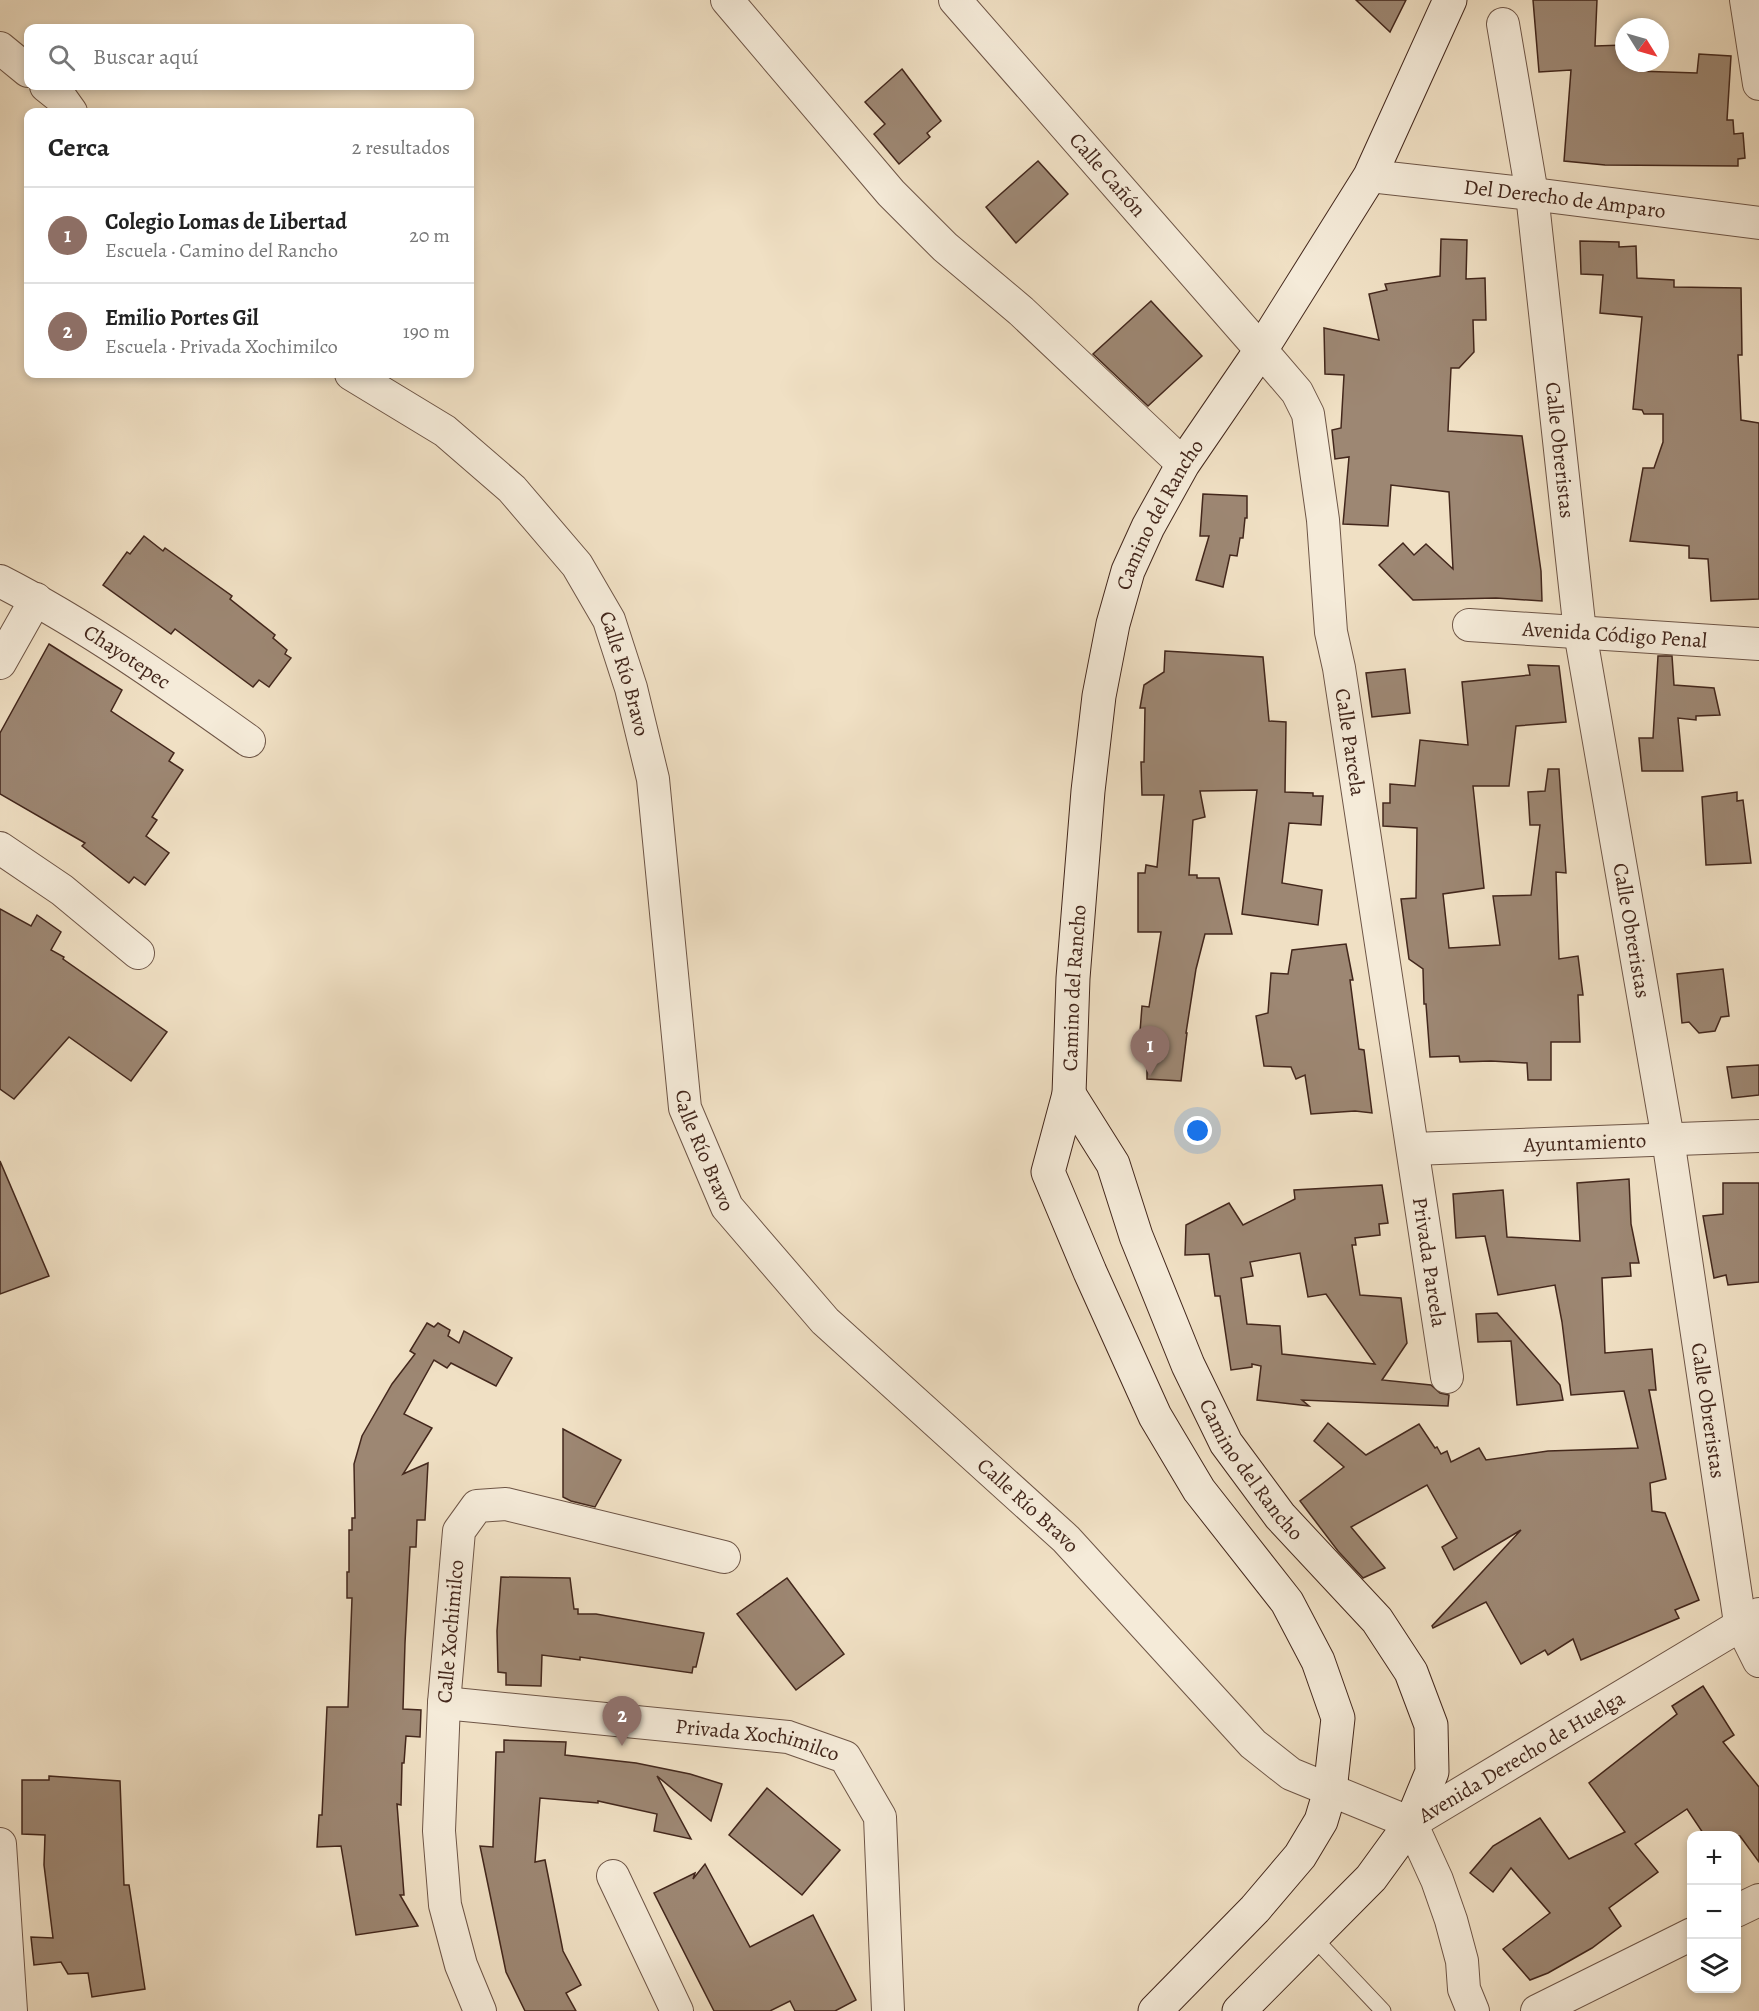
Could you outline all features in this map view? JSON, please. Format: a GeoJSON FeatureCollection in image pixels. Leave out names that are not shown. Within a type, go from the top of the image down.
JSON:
{"type":"FeatureCollection","features":[{"type":"Feature","properties":{"kind":"main road","name":"Camino del Rancho"},"geometry":{"type":"LineString","coordinates":[[1330,1791],[1338,1718],[1318,1661],[1287,1602],[1200,1490],[1155,1416],[1048,1172],[1069,1094],[1073,978],[1088,791],[1099,696],[1113,624],[1128,571],[1148,527],[1183,464],[1262,350],[1370,176],[1450,0]]}},
{"type":"Feature","properties":{"kind":"main road","name":"Camino del Rancho"},"geometry":{"type":"LineString","coordinates":[[1069,1094],[1113,1164],[1137,1236],[1188,1365],[1226,1443],[1280,1515],[1377,1620],[1411,1672],[1431,1725],[1432,1772],[1411,1823]]}},
{"type":"Feature","properties":{"kind":"main road"},"geometry":{"type":"LineString","coordinates":[[1155,2011],[1255,1909],[1300,1856],[1321,1821],[1330,1791]]}},
{"type":"Feature","properties":{"kind":"main road","name":"Avenida Derecho de Huelga"},"geometry":{"type":"LineString","coordinates":[[1239,2011],[1371,1878],[1411,1823]]}},
{"type":"Feature","properties":{"kind":"street"},"geometry":{"type":"LineString","coordinates":[[727,0],[891,193],[945,247],[1022,311],[1183,464]]}},
{"type":"Feature","properties":{"kind":"street","name":"Calle Cañón"},"geometry":{"type":"LineString","coordinates":[[955,0],[1262,350]]}},
{"type":"Feature","properties":{"kind":"street"},"geometry":{"type":"LineString","coordinates":[[1746,0],[1759,84]]}},
{"type":"Feature","properties":{"kind":"street","name":"Calle Obreristas"},"geometry":{"type":"LineString","coordinates":[[1503,24],[1532,194],[1580,632],[1759,1661]]}},
{"type":"Feature","properties":{"kind":"street"},"geometry":{"type":"LineString","coordinates":[[0,48],[24,68]]}},
{"type":"Feature","properties":{"kind":"street"},"geometry":{"type":"LineString","coordinates":[[51,90],[68,108]]}},
{"type":"Feature","properties":{"kind":"street","name":"Del Derecho de Amparo"},"geometry":{"type":"LineString","coordinates":[[1370,176],[1759,223]]}},
{"type":"Feature","properties":{"kind":"street","name":"Calle Parcela"},"geometry":{"type":"LineString","coordinates":[[1262,350],[1297,392],[1308,414],[1323,520],[1331,633],[1339,668],[1413,1149]]}},
{"type":"Feature","properties":{"kind":"street","name":"Calle Río Bravo"},"geometry":{"type":"LineString","coordinates":[[358,378],[445,431],[512,489],[576,565],[609,620],[631,688],[653,779],[685,1108],[728,1207],[825,1322],[1066,1539],[1253,1744],[1291,1774],[1411,1823]]}},
{"type":"Feature","properties":{"kind":"street","name":"Chayotepec"},"geometry":{"type":"LineString","coordinates":[[0,581],[36,599],[148,669],[249,741]]}},
{"type":"Feature","properties":{"kind":"street"},"geometry":{"type":"LineString","coordinates":[[0,663],[36,599]]}},
{"type":"Feature","properties":{"kind":"street","name":"Avenida Código Penal"},"geometry":{"type":"LineString","coordinates":[[1468,625],[1759,644]]}},
{"type":"Feature","properties":{"kind":"street"},"geometry":{"type":"LineString","coordinates":[[0,848],[62,890],[138,953]]}},
{"type":"Feature","properties":{"kind":"street","name":"Ayuntamiento"},"geometry":{"type":"LineString","coordinates":[[1413,1149],[1759,1136]]}},
{"type":"Feature","properties":{"kind":"street","name":"Privada Parcela"},"geometry":{"type":"LineString","coordinates":[[1413,1149],[1447,1377]]}},
{"type":"Feature","properties":{"kind":"street","name":"Calle Xochimilco"},"geometry":{"type":"LineString","coordinates":[[480,2011],[461,1965],[446,1905],[439,1831],[444,1703],[459,1531],[477,1506],[506,1504],[724,1557]]}},
{"type":"Feature","properties":{"kind":"street","name":"Avenida Derecho de Huelga"},"geometry":{"type":"LineString","coordinates":[[1411,1823],[1750,1618]]}},
{"type":"Feature","properties":{"kind":"street","name":"Privada Xochimilco"},"geometry":{"type":"LineString","coordinates":[[444,1703],[788,1737],[845,1757],[880,1817],[888,2011]]}},
{"type":"Feature","properties":{"kind":"street"},"geometry":{"type":"LineString","coordinates":[[1411,1823],[1437,1880],[1451,1920],[1462,1961],[1464,1989],[1473,2011]]}},
{"type":"Feature","properties":{"kind":"street"},"geometry":{"type":"LineString","coordinates":[[0,1844],[11,2011]]}},
{"type":"Feature","properties":{"kind":"street"},"geometry":{"type":"LineString","coordinates":[[613,1876],[677,2011]]}},
{"type":"Feature","properties":{"kind":"street"},"geometry":{"type":"LineString","coordinates":[[1741,1909],[1759,1900]]}},
{"type":"Feature","properties":{"kind":"street"},"geometry":{"type":"LineString","coordinates":[[1538,2011],[1687,1936]]}},
{"type":"Feature","properties":{"kind":"lane"},"geometry":{"type":"LineString","coordinates":[[1312,1937],[1383,2011]]}},
{"type":"Feature","properties":{"kind":"building"},"geometry":{"type":"Polygon","coordinates":[[[1356,0],[1406,0],[1390,32],[1356,0]]]}},
{"type":"Feature","properties":{"kind":"building"},"geometry":{"type":"Polygon","coordinates":[[[1533,0],[1597,0],[1595,46],[1615,45],[1615,72],[1697,73],[1699,54],[1731,56],[1727,120],[1733,120],[1734,134],[1743,133],[1745,158],[1738,159],[1738,166],[1605,165],[1564,161],[1571,70],[1539,72],[1533,0]]]}},
{"type":"Feature","properties":{"kind":"building"},"geometry":{"type":"Polygon","coordinates":[[[902,69],[941,121],[927,133],[930,137],[899,164],[874,134],[885,124],[865,102],[902,69]]]}},
{"type":"Feature","properties":{"kind":"building"},"geometry":{"type":"Polygon","coordinates":[[[1038,161],[1068,194],[1016,243],[986,207],[1038,161]]]}},
{"type":"Feature","properties":{"kind":"building"},"geometry":{"type":"Polygon","coordinates":[[[1441,239],[1467,240],[1466,279],[1485,278],[1486,320],[1473,320],[1474,352],[1459,368],[1451,368],[1448,431],[1522,436],[1541,571],[1542,601],[1496,598],[1413,600],[1379,565],[1403,543],[1414,555],[1426,544],[1453,569],[1449,492],[1391,485],[1388,526],[1343,524],[1349,457],[1335,459],[1332,430],[1341,428],[1344,375],[1325,374],[1324,328],[1379,340],[1369,294],[1387,290],[1385,284],[1440,276],[1441,239]]]}},
{"type":"Feature","properties":{"kind":"building"},"geometry":{"type":"Polygon","coordinates":[[[1580,241],[1619,242],[1619,247],[1636,246],[1637,278],[1674,280],[1674,287],[1741,288],[1742,355],[1738,355],[1741,420],[1759,423],[1759,599],[1711,601],[1708,559],[1689,558],[1689,546],[1630,541],[1643,468],[1654,468],[1663,442],[1663,414],[1644,414],[1642,410],[1633,409],[1642,317],[1600,313],[1603,275],[1581,274],[1580,241]]]}},
{"type":"Feature","properties":{"kind":"building"},"geometry":{"type":"Polygon","coordinates":[[[1151,301],[1202,356],[1148,406],[1093,354],[1151,301]]]}},
{"type":"Feature","properties":{"kind":"building"},"geometry":{"type":"Polygon","coordinates":[[[1203,494],[1247,496],[1247,518],[1245,518],[1243,538],[1240,538],[1237,556],[1230,555],[1223,587],[1196,580],[1209,536],[1200,536],[1203,494]]]}},
{"type":"Feature","properties":{"kind":"building"},"geometry":{"type":"Polygon","coordinates":[[[144,536],[163,551],[165,548],[232,596],[230,599],[275,635],[273,638],[287,650],[285,654],[291,658],[269,687],[259,680],[253,687],[175,629],[171,634],[103,585],[127,552],[130,554],[144,536]]]}},
{"type":"Feature","properties":{"kind":"building"},"geometry":{"type":"Polygon","coordinates":[[[49,644],[122,690],[111,711],[174,753],[169,761],[183,770],[152,817],[157,820],[146,836],[169,853],[145,885],[134,877],[129,883],[82,846],[85,843],[0,794],[0,733],[49,644]]]}},
{"type":"Feature","properties":{"kind":"building"},"geometry":{"type":"Polygon","coordinates":[[[1165,651],[1263,657],[1269,721],[1286,722],[1285,792],[1313,793],[1313,796],[1323,796],[1321,825],[1289,823],[1282,883],[1322,890],[1318,925],[1242,914],[1257,790],[1200,791],[1205,817],[1193,820],[1189,875],[1197,875],[1197,878],[1219,878],[1232,934],[1205,934],[1196,969],[1181,1081],[1147,1079],[1147,1063],[1144,1063],[1144,1057],[1138,1057],[1142,1006],[1149,1007],[1161,932],[1138,932],[1138,873],[1145,873],[1146,865],[1157,867],[1164,795],[1142,795],[1141,762],[1144,762],[1145,708],[1140,708],[1144,685],[1164,672],[1165,651]]]}},
{"type":"Feature","properties":{"kind":"building"},"geometry":{"type":"Polygon","coordinates":[[[1658,656],[1672,656],[1674,685],[1714,688],[1720,715],[1696,716],[1696,720],[1678,718],[1683,771],[1642,771],[1639,738],[1653,738],[1658,656]]]}},
{"type":"Feature","properties":{"kind":"building"},"geometry":{"type":"Polygon","coordinates":[[[1528,665],[1559,666],[1566,722],[1516,726],[1509,786],[1473,786],[1484,888],[1443,894],[1449,948],[1500,945],[1493,896],[1531,895],[1540,825],[1530,825],[1528,792],[1545,791],[1548,769],[1559,769],[1566,873],[1556,872],[1559,959],[1578,956],[1583,995],[1578,995],[1580,1042],[1551,1042],[1551,1080],[1528,1080],[1527,1063],[1460,1062],[1459,1056],[1430,1057],[1423,969],[1409,959],[1401,899],[1416,898],[1417,828],[1383,826],[1383,803],[1390,803],[1390,784],[1415,786],[1420,740],[1468,745],[1462,682],[1530,675],[1528,665]]]}},
{"type":"Feature","properties":{"kind":"building"},"geometry":{"type":"Polygon","coordinates":[[[1405,669],[1410,713],[1372,717],[1366,673],[1405,669]]]}},
{"type":"Feature","properties":{"kind":"building"},"geometry":{"type":"Polygon","coordinates":[[[1737,792],[1737,801],[1743,800],[1751,863],[1706,865],[1702,797],[1737,792]]]}},
{"type":"Feature","properties":{"kind":"building"},"geometry":{"type":"Polygon","coordinates":[[[0,909],[31,926],[37,915],[61,932],[51,950],[167,1032],[131,1081],[69,1037],[14,1099],[0,1089],[0,909]]]}},
{"type":"Feature","properties":{"kind":"building"},"geometry":{"type":"Polygon","coordinates":[[[1346,944],[1353,980],[1350,980],[1359,1049],[1364,1050],[1372,1113],[1355,1111],[1311,1114],[1305,1075],[1296,1079],[1291,1067],[1264,1066],[1256,1016],[1268,1013],[1271,973],[1288,974],[1292,950],[1346,944]]]}},
{"type":"Feature","properties":{"kind":"building"},"geometry":{"type":"Polygon","coordinates":[[[1723,969],[1729,1016],[1721,1017],[1715,1031],[1699,1033],[1689,1022],[1682,1023],[1677,974],[1723,969]]]}},
{"type":"Feature","properties":{"kind":"building"},"geometry":{"type":"Polygon","coordinates":[[[1759,1065],[1759,1095],[1732,1098],[1727,1067],[1759,1065]]]}},
{"type":"Feature","properties":{"kind":"building"},"geometry":{"type":"Polygon","coordinates":[[[0,1161],[49,1276],[0,1294],[0,1161]]]}},
{"type":"Feature","properties":{"kind":"building"},"geometry":{"type":"Polygon","coordinates":[[[1629,1179],[1631,1224],[1639,1263],[1630,1263],[1631,1276],[1602,1278],[1605,1353],[1652,1349],[1656,1390],[1649,1390],[1666,1479],[1650,1483],[1652,1511],[1665,1513],[1699,1600],[1675,1610],[1679,1618],[1581,1660],[1573,1639],[1548,1655],[1545,1650],[1521,1664],[1486,1602],[1433,1628],[1432,1626],[1521,1530],[1454,1570],[1442,1547],[1457,1538],[1427,1485],[1351,1527],[1385,1568],[1363,1578],[1338,1551],[1300,1501],[1344,1467],[1314,1441],[1328,1423],[1366,1455],[1419,1424],[1441,1454],[1447,1451],[1451,1462],[1479,1448],[1486,1460],[1548,1451],[1638,1448],[1624,1391],[1571,1395],[1555,1285],[1498,1295],[1485,1236],[1456,1238],[1453,1194],[1503,1190],[1507,1237],[1580,1241],[1577,1183],[1629,1179]]]}},
{"type":"Feature","properties":{"kind":"building"},"geometry":{"type":"Polygon","coordinates":[[[1723,1183],[1759,1183],[1759,1282],[1728,1285],[1726,1275],[1714,1278],[1703,1216],[1723,1214],[1723,1183]]]}},
{"type":"Feature","properties":{"kind":"building"},"geometry":{"type":"Polygon","coordinates":[[[1382,1185],[1388,1223],[1379,1224],[1380,1235],[1355,1238],[1356,1245],[1352,1245],[1360,1295],[1401,1298],[1407,1343],[1382,1380],[1431,1385],[1440,1393],[1449,1395],[1448,1406],[1302,1400],[1309,1406],[1257,1400],[1261,1366],[1252,1364],[1252,1367],[1231,1370],[1220,1296],[1215,1296],[1209,1254],[1185,1255],[1186,1225],[1229,1203],[1243,1225],[1295,1199],[1294,1190],[1382,1185]],[[1300,1253],[1250,1262],[1253,1276],[1241,1278],[1247,1324],[1280,1326],[1282,1354],[1375,1364],[1326,1294],[1308,1297],[1300,1253]]]}},
{"type":"Feature","properties":{"kind":"building"},"geometry":{"type":"Polygon","coordinates":[[[1497,1313],[1560,1385],[1563,1400],[1517,1405],[1511,1341],[1478,1342],[1476,1314],[1497,1313]]]}},
{"type":"Feature","properties":{"kind":"building"},"geometry":{"type":"Polygon","coordinates":[[[427,1323],[434,1327],[438,1323],[450,1330],[448,1336],[459,1343],[464,1331],[512,1358],[496,1386],[451,1363],[447,1368],[434,1360],[404,1414],[432,1428],[403,1474],[428,1463],[425,1520],[417,1520],[416,1547],[410,1547],[403,1709],[421,1710],[420,1737],[406,1736],[404,1763],[402,1763],[401,1805],[397,1804],[404,1895],[400,1895],[418,1926],[356,1935],[341,1846],[317,1847],[319,1815],[322,1815],[327,1707],[348,1707],[352,1598],[347,1598],[347,1572],[349,1572],[349,1530],[352,1530],[352,1518],[355,1518],[354,1464],[362,1436],[392,1384],[415,1354],[410,1351],[427,1323]]]}},
{"type":"Feature","properties":{"kind":"building"},"geometry":{"type":"Polygon","coordinates":[[[563,1429],[621,1460],[595,1507],[563,1497],[563,1429]]]}},
{"type":"Feature","properties":{"kind":"building"},"geometry":{"type":"Polygon","coordinates":[[[501,1577],[570,1578],[574,1609],[578,1609],[578,1614],[596,1614],[704,1633],[696,1667],[693,1667],[692,1673],[580,1657],[580,1660],[542,1655],[541,1686],[506,1685],[506,1673],[498,1672],[497,1631],[501,1577]]]}},
{"type":"Feature","properties":{"kind":"building"},"geometry":{"type":"Polygon","coordinates":[[[787,1578],[844,1654],[796,1690],[737,1614],[787,1578]]]}},
{"type":"Feature","properties":{"kind":"building"},"geometry":{"type":"Polygon","coordinates":[[[1703,1686],[1734,1735],[1723,1742],[1759,1787],[1759,1862],[1741,1837],[1741,1831],[1702,1831],[1687,1809],[1635,1844],[1658,1872],[1609,1908],[1621,1926],[1592,1948],[1548,1973],[1530,1980],[1503,1949],[1550,1913],[1511,1868],[1493,1892],[1470,1873],[1493,1846],[1540,1818],[1569,1859],[1625,1832],[1589,1783],[1677,1714],[1672,1706],[1703,1686]]]}},
{"type":"Feature","properties":{"kind":"building"},"geometry":{"type":"Polygon","coordinates":[[[504,1740],[566,1742],[565,1755],[636,1763],[690,1774],[722,1784],[711,1821],[657,1776],[691,1839],[654,1831],[657,1814],[598,1801],[598,1803],[540,1798],[535,1862],[545,1860],[563,1951],[581,1985],[566,1993],[576,2011],[525,2011],[506,1972],[480,1846],[493,1847],[496,1752],[504,1752],[504,1740]]]}},
{"type":"Feature","properties":{"kind":"building"},"geometry":{"type":"Polygon","coordinates":[[[49,1776],[120,1781],[124,1885],[129,1885],[145,1989],[92,1997],[88,1973],[68,1974],[61,1962],[34,1965],[31,1937],[53,1938],[44,1865],[45,1835],[22,1834],[22,1780],[49,1780],[49,1776]]]}},
{"type":"Feature","properties":{"kind":"building"},"geometry":{"type":"Polygon","coordinates":[[[767,1788],[840,1850],[802,1895],[729,1835],[767,1788]]]}},
{"type":"Feature","properties":{"kind":"building"},"geometry":{"type":"Polygon","coordinates":[[[705,1864],[750,1947],[813,1915],[856,2000],[835,2011],[795,2011],[790,2001],[770,2011],[714,2011],[654,1893],[695,1873],[693,1879],[705,1864]]]}},
{"type":"Feature","properties":{"kind":"place","name":"Colegio Lomas de Libertad"},"geometry":{"type":"Point","coordinates":[1150,1076]}},
{"type":"Feature","properties":{"kind":"place","name":"Emilio Portes Gil"},"geometry":{"type":"Point","coordinates":[622,1746]}}]}
